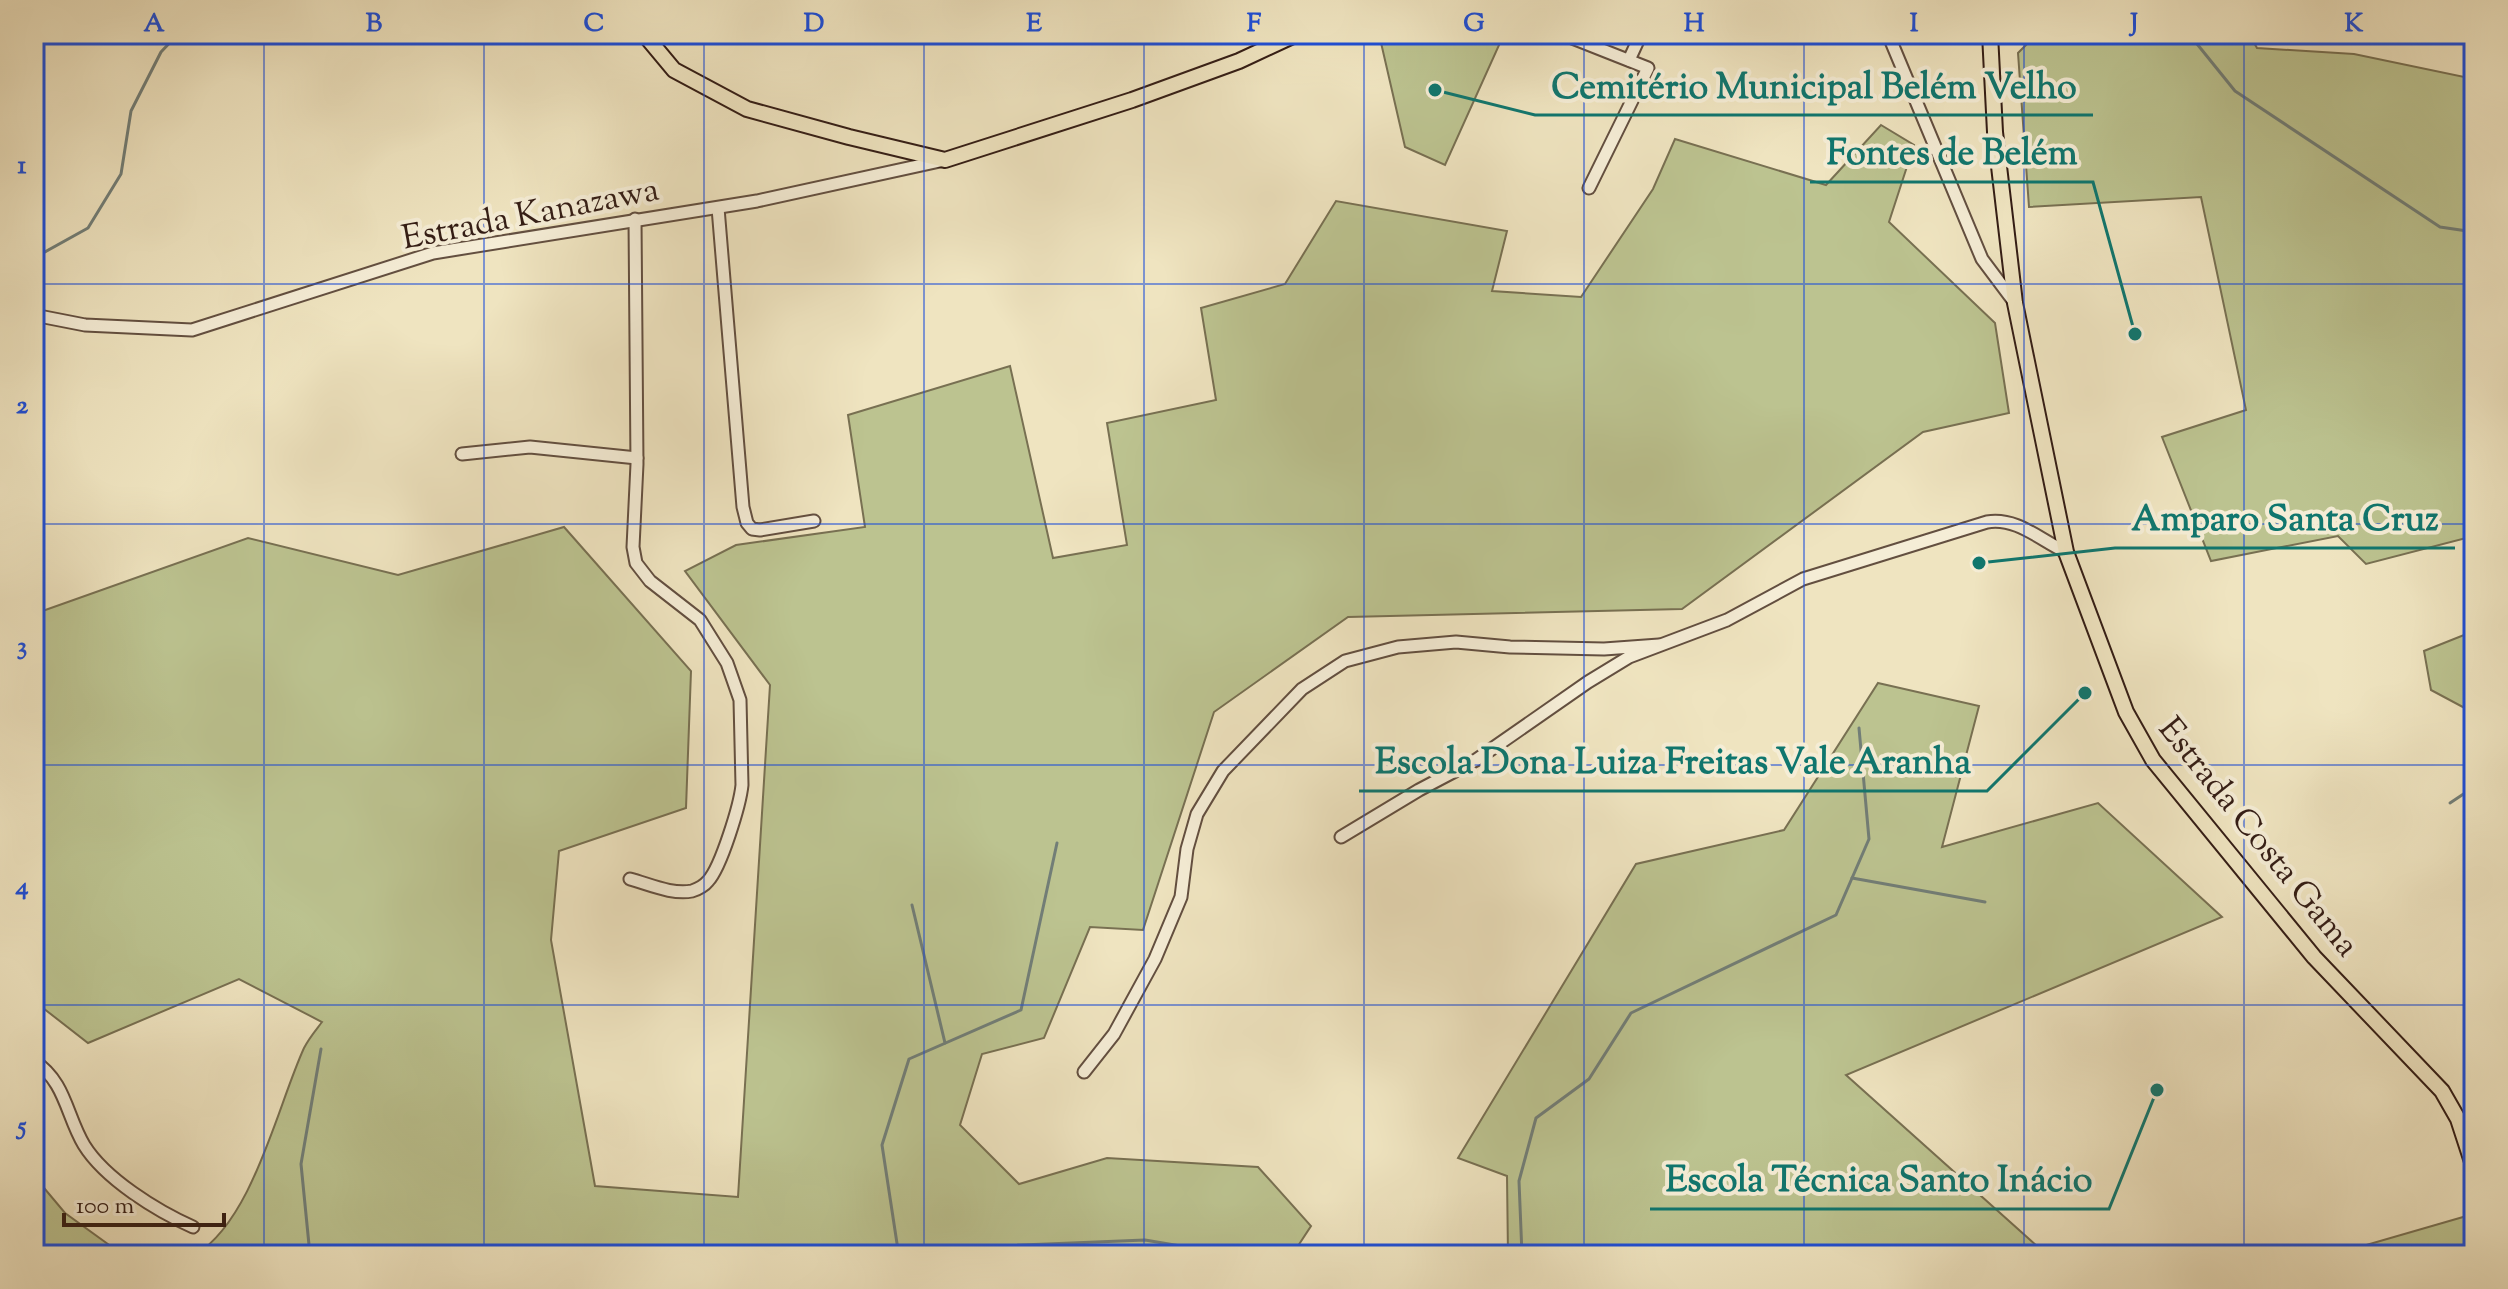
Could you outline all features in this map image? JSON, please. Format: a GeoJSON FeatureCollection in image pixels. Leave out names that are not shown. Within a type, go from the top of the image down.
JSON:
{"type":"FeatureCollection","features":[{"type":"Feature","properties":{"kind":"main road"},"geometry":{"type":"LineString","coordinates":[[644,34],[674,70],[747,109],[945,160],[1132,100],[1239,61],[1297,34]]}},
{"type":"Feature","properties":{"kind":"main road","name":"Estrada Costa Gama"},"geometry":{"type":"LineString","coordinates":[[1990,34],[1995,132],[2015,303],[2066,552],[2126,712],[2153,760],[2314,957],[2442,1091],[2458,1119],[2474,1168]]}},
{"type":"Feature","properties":{"kind":"street"},"geometry":{"type":"LineString","coordinates":[[1562,34],[1646,65],[1648,70],[1589,188]]}},
{"type":"Feature","properties":{"kind":"street"},"geometry":{"type":"LineString","coordinates":[[1629,60],[1641,34]]}},
{"type":"Feature","properties":{"kind":"street"},"geometry":{"type":"LineString","coordinates":[[1888,34],[1982,259],[2015,303]]}},
{"type":"Feature","properties":{"kind":"street","name":"Estrada Kanazawa"},"geometry":{"type":"LineString","coordinates":[[34,315],[85,325],[192,330],[433,253],[718,208],[945,160]]}},
{"type":"Feature","properties":{"kind":"street"},"geometry":{"type":"LineString","coordinates":[[718,208],[743,507],[747,523],[752,529],[760,530],[814,521]]}},
{"type":"Feature","properties":{"kind":"street"},"geometry":{"type":"LineString","coordinates":[[630,879],[679,892],[696,890],[707,883],[715,871],[741,799],[742,785],[740,700],[727,663],[700,620],[650,581],[636,563],[633,547],[637,458],[635,219]]}},
{"type":"Feature","properties":{"kind":"street"},"geometry":{"type":"LineString","coordinates":[[462,454],[530,447],[637,458]]}},
{"type":"Feature","properties":{"kind":"street"},"geometry":{"type":"LineString","coordinates":[[1341,837],[1487,753],[1629,657],[1727,620],[1803,579],[2002,520],[2014,522],[2066,552]]}},
{"type":"Feature","properties":{"kind":"street"},"geometry":{"type":"LineString","coordinates":[[1084,1072],[1114,1034],[1155,959],[1181,897],[1187,849],[1197,814],[1223,771],[1302,689],[1345,661],[1398,647],[1456,642],[1510,647],[1604,649],[1659,645]]}},
{"type":"Feature","properties":{"kind":"street"},"geometry":{"type":"LineString","coordinates":[[34,1061],[56,1081],[84,1145],[100,1164],[169,1217],[193,1227]]}},
{"type":"Feature","properties":{"kind":"green space"},"geometry":{"type":"Polygon","coordinates":[[[1379,34],[1504,34],[1445,165],[1405,147],[1379,34]]]}},
{"type":"Feature","properties":{"kind":"green space"},"geometry":{"type":"Polygon","coordinates":[[[2037,34],[2249,34],[2257,48],[2354,54],[2474,79],[2474,536],[2366,564],[2338,536],[2211,561],[2162,437],[2246,410],[2201,197],[2029,207],[2018,53],[2037,34]]]}},
{"type":"Feature","properties":{"kind":"green space"},"geometry":{"type":"Polygon","coordinates":[[[1881,125],[1914,145],[1889,222],[1995,323],[2009,413],[1923,432],[1682,609],[1348,617],[1214,712],[1143,930],[1090,927],[1044,1038],[982,1054],[960,1125],[1019,1184],[1107,1158],[1258,1167],[1311,1226],[1292,1255],[195,1255],[215,1238],[233,1216],[248,1190],[304,1048],[322,1022],[239,979],[88,1043],[34,1001],[34,837],[39,807],[34,805],[34,614],[248,538],[398,575],[564,527],[691,671],[686,808],[559,851],[551,940],[595,1186],[738,1197],[770,685],[685,571],[736,545],[865,527],[848,415],[1010,366],[1053,558],[1127,545],[1107,423],[1216,400],[1201,308],[1285,284],[1336,201],[1507,231],[1492,291],[1581,297],[1653,189],[1675,139],[1826,185],[1881,125]]]}},
{"type":"Feature","properties":{"kind":"green space"},"geometry":{"type":"Polygon","coordinates":[[[2474,631],[2474,713],[2431,690],[2424,651],[2474,631]]]}},
{"type":"Feature","properties":{"kind":"green space"},"geometry":{"type":"Polygon","coordinates":[[[1878,683],[1979,706],[1942,847],[2098,803],[2222,917],[1846,1075],[2047,1255],[1508,1255],[1507,1176],[1458,1158],[1636,864],[1784,830],[1878,683]]]}},
{"type":"Feature","properties":{"kind":"green space"},"geometry":{"type":"Polygon","coordinates":[[[34,1176],[65,1213],[123,1255],[34,1255],[34,1176]]]}},
{"type":"Feature","properties":{"kind":"green space"},"geometry":{"type":"Polygon","coordinates":[[[2470,1215],[2474,1224],[2474,1255],[2342,1255],[2342,1252],[2470,1215]]]}},
{"type":"Feature","properties":{"kind":"waterway"},"geometry":{"type":"LineString","coordinates":[[34,258],[88,228],[121,174],[131,111],[161,52],[178,34]]}},
{"type":"Feature","properties":{"kind":"waterway"},"geometry":{"type":"LineString","coordinates":[[2189,34],[2235,91],[2440,227],[2474,232]]}},
{"type":"Feature","properties":{"kind":"waterway"},"geometry":{"type":"LineString","coordinates":[[1522,1255],[1519,1181],[1536,1118],[1589,1079],[1631,1013],[1836,915],[1869,839],[1859,728]]}},
{"type":"Feature","properties":{"kind":"waterway"},"geometry":{"type":"LineString","coordinates":[[2450,803],[2474,787]]}},
{"type":"Feature","properties":{"kind":"waterway"},"geometry":{"type":"LineString","coordinates":[[898,1250],[882,1145],[909,1059],[1021,1010],[1057,843]]}},
{"type":"Feature","properties":{"kind":"waterway"},"geometry":{"type":"LineString","coordinates":[[1852,878],[1985,902]]}},
{"type":"Feature","properties":{"kind":"waterway"},"geometry":{"type":"LineString","coordinates":[[912,905],[945,1043]]}},
{"type":"Feature","properties":{"kind":"waterway"},"geometry":{"type":"LineString","coordinates":[[310,1255],[301,1164],[321,1049]]}},
{"type":"Feature","properties":{"kind":"waterway"},"geometry":{"type":"LineString","coordinates":[[878,1255],[898,1250],[1145,1240],[1234,1255]]}},
{"type":"Feature","properties":{"kind":"place","name":"Cemitério Municipal Belém Velho"},"geometry":{"type":"Point","coordinates":[1435,90]}},
{"type":"Feature","properties":{"kind":"place","name":"Fontes de Belém"},"geometry":{"type":"Point","coordinates":[2135,334]}},
{"type":"Feature","properties":{"kind":"place","name":"Amparo Santa Cruz"},"geometry":{"type":"Point","coordinates":[1979,563]}},
{"type":"Feature","properties":{"kind":"place","name":"Escola Dona Luiza Freitas Vale Aranha"},"geometry":{"type":"Point","coordinates":[2085,693]}},
{"type":"Feature","properties":{"kind":"place","name":"Escola Técnica Santo Inácio"},"geometry":{"type":"Point","coordinates":[2157,1090]}}]}
